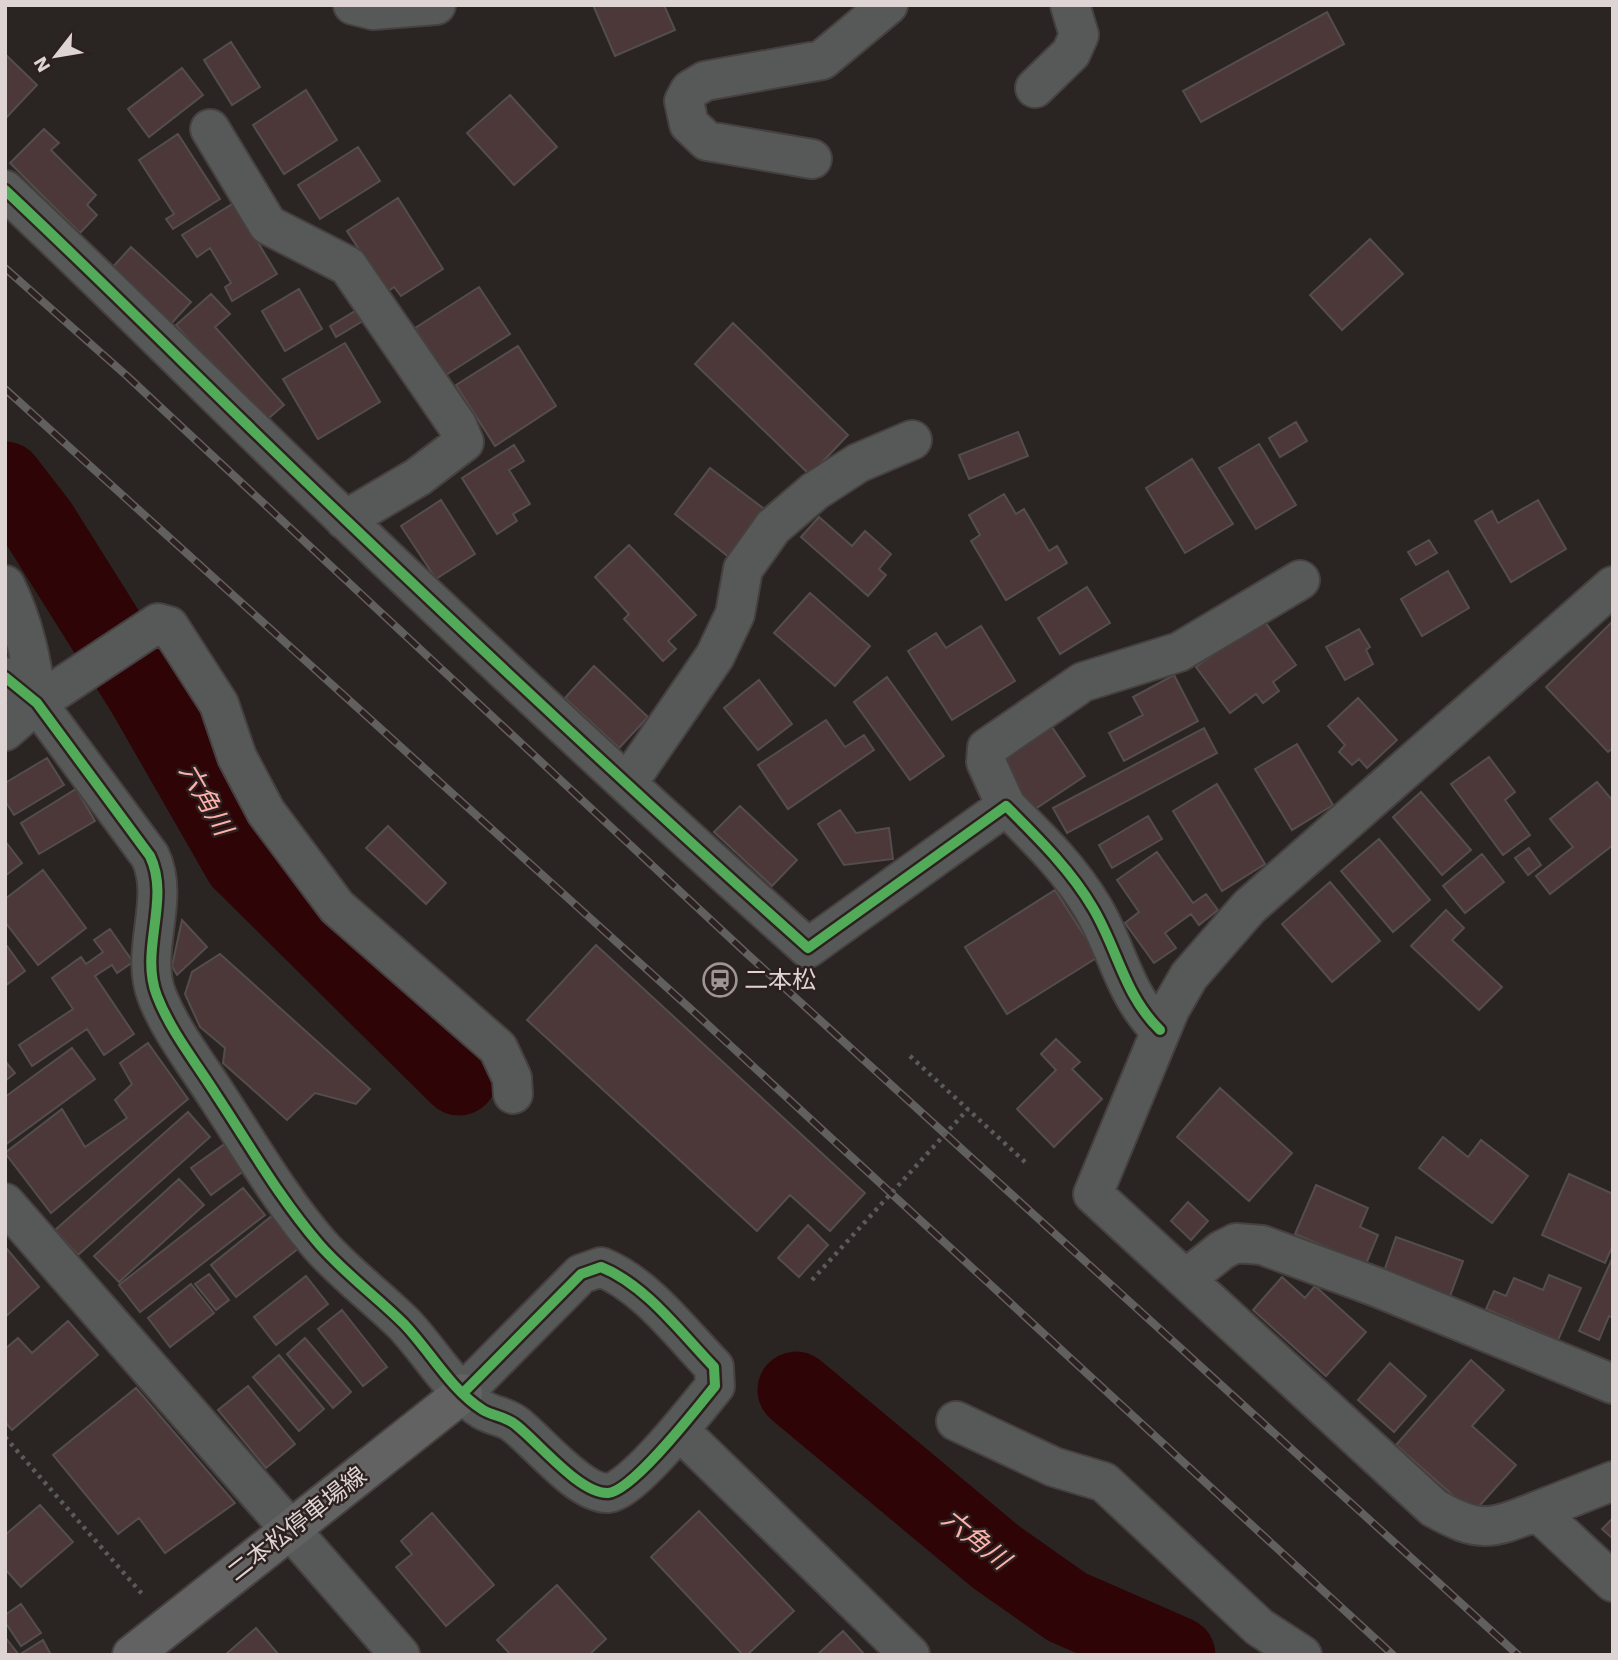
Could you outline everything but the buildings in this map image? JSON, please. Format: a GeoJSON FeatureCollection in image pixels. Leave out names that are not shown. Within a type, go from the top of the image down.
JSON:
{"type":"FeatureCollection","features":[{"type":"Feature","properties":{"kind":"main road","name":"二本松停車場線"},"geometry":{"type":"LineString","coordinates":[[132,1655],[463,1393]]}},
{"type":"Feature","properties":{"kind":"street"},"geometry":{"type":"LineString","coordinates":[[353,5],[373,10],[436,5]]}},
{"type":"Feature","properties":{"kind":"street"},"geometry":{"type":"LineString","coordinates":[[812,159],[707,141],[689,124],[684,102],[690,90],[705,81],[822,60],[888,5]]}},
{"type":"Feature","properties":{"kind":"street"},"geometry":{"type":"LineString","coordinates":[[1035,88],[1071,53],[1079,35],[1070,5]]}},
{"type":"Feature","properties":{"kind":"street"},"geometry":{"type":"LineString","coordinates":[[209,129],[268,225],[348,266],[457,425],[464,442],[418,477],[345,520]]}},
{"type":"Feature","properties":{"kind":"street"},"geometry":{"type":"LineString","coordinates":[[5,190],[141,317],[345,520],[626,784],[808,948],[1006,806]]}},
{"type":"Feature","properties":{"kind":"street"},"geometry":{"type":"LineString","coordinates":[[626,784],[715,656],[735,614],[743,569],[773,527],[815,491],[858,463],[912,440]]}},
{"type":"Feature","properties":{"kind":"street"},"geometry":{"type":"LineString","coordinates":[[1160,1030],[1141,1012],[1093,908],[1055,854],[1006,806],[986,762],[987,748],[1083,682],[1179,652],[1300,580]]}},
{"type":"Feature","properties":{"kind":"street"},"geometry":{"type":"LineString","coordinates":[[5,585],[19,611],[32,664],[37,703]]}},
{"type":"Feature","properties":{"kind":"street"},"geometry":{"type":"LineString","coordinates":[[1613,586],[1249,907],[1189,976],[1160,1030],[1093,1194],[1434,1508],[1465,1525],[1498,1527],[1613,1481]]}},
{"type":"Feature","properties":{"kind":"street"},"geometry":{"type":"LineString","coordinates":[[5,731],[37,703],[158,623],[169,626],[219,704],[237,757],[266,812],[337,907],[498,1048],[512,1077],[513,1094]]}},
{"type":"Feature","properties":{"kind":"street"},"geometry":{"type":"LineString","coordinates":[[5,677],[37,703],[135,835],[156,870],[158,890],[150,964],[157,995],[178,1035],[249,1148],[320,1245],[405,1325],[463,1393],[482,1410],[514,1423],[593,1492],[611,1493],[626,1486],[679,1430],[715,1386],[715,1367],[636,1289],[617,1274],[601,1267],[581,1274],[463,1393]]}},
{"type":"Feature","properties":{"kind":"street"},"geometry":{"type":"LineString","coordinates":[[5,1203],[292,1528],[400,1655]]}},
{"type":"Feature","properties":{"kind":"street"},"geometry":{"type":"LineString","coordinates":[[1187,1278],[1222,1250],[1236,1243],[1262,1245],[1379,1288],[1613,1384]]}},
{"type":"Feature","properties":{"kind":"street"},"geometry":{"type":"LineString","coordinates":[[956,1421],[1054,1467],[1104,1482],[1251,1643],[1302,1655]]}},
{"type":"Feature","properties":{"kind":"street"},"geometry":{"type":"LineString","coordinates":[[679,1430],[910,1655]]}},
{"type":"Feature","properties":{"kind":"street"},"geometry":{"type":"LineString","coordinates":[[1537,1511],[1613,1582]]}},
{"type":"Feature","properties":{"kind":"path"},"geometry":{"type":"LineString","coordinates":[[910,1056],[1025,1162]]}},
{"type":"Feature","properties":{"kind":"path"},"geometry":{"type":"LineString","coordinates":[[813,1280],[968,1109]]}},
{"type":"Feature","properties":{"kind":"path"},"geometry":{"type":"LineString","coordinates":[[5,1437],[169,1625]]}},
{"type":"Feature","properties":{"kind":"waterway","name":"六角川"},"geometry":{"type":"LineString","coordinates":[[5,480],[39,524],[145,693],[242,862],[459,1077]]}},
{"type":"Feature","properties":{"kind":"waterway","name":"六角川"},"geometry":{"type":"LineString","coordinates":[[796,1390],[996,1557],[1067,1607],[1177,1655]]}},
{"type":"Feature","properties":{"kind":"railway"},"geometry":{"type":"LineString","coordinates":[[5,268],[127,376],[744,951],[1518,1655]]}},
{"type":"Feature","properties":{"kind":"railway"},"geometry":{"type":"LineString","coordinates":[[5,389],[694,1012],[1393,1655]]}},
{"type":"Feature","properties":{"kind":"cycle path"},"geometry":{"type":"LineString","coordinates":[[5,190],[462,630],[808,948],[1006,806],[1053,854],[1084,894],[1102,924],[1138,1002],[1160,1030]]}},
{"type":"Feature","properties":{"kind":"cycle path"},"geometry":{"type":"LineString","coordinates":[[5,677],[37,703],[150,856],[156,873],[157,890],[152,979],[169,1022],[185,1048],[305,1227],[339,1265],[404,1324],[451,1381],[471,1402],[516,1425],[585,1485],[608,1493],[633,1479],[680,1429],[715,1386],[714,1367],[648,1298],[633,1285],[601,1267],[581,1274],[463,1393]]}},
{"type":"Feature","properties":{"kind":"place","name":"二本松"},"geometry":{"type":"Point","coordinates":[720,980]}}]}
